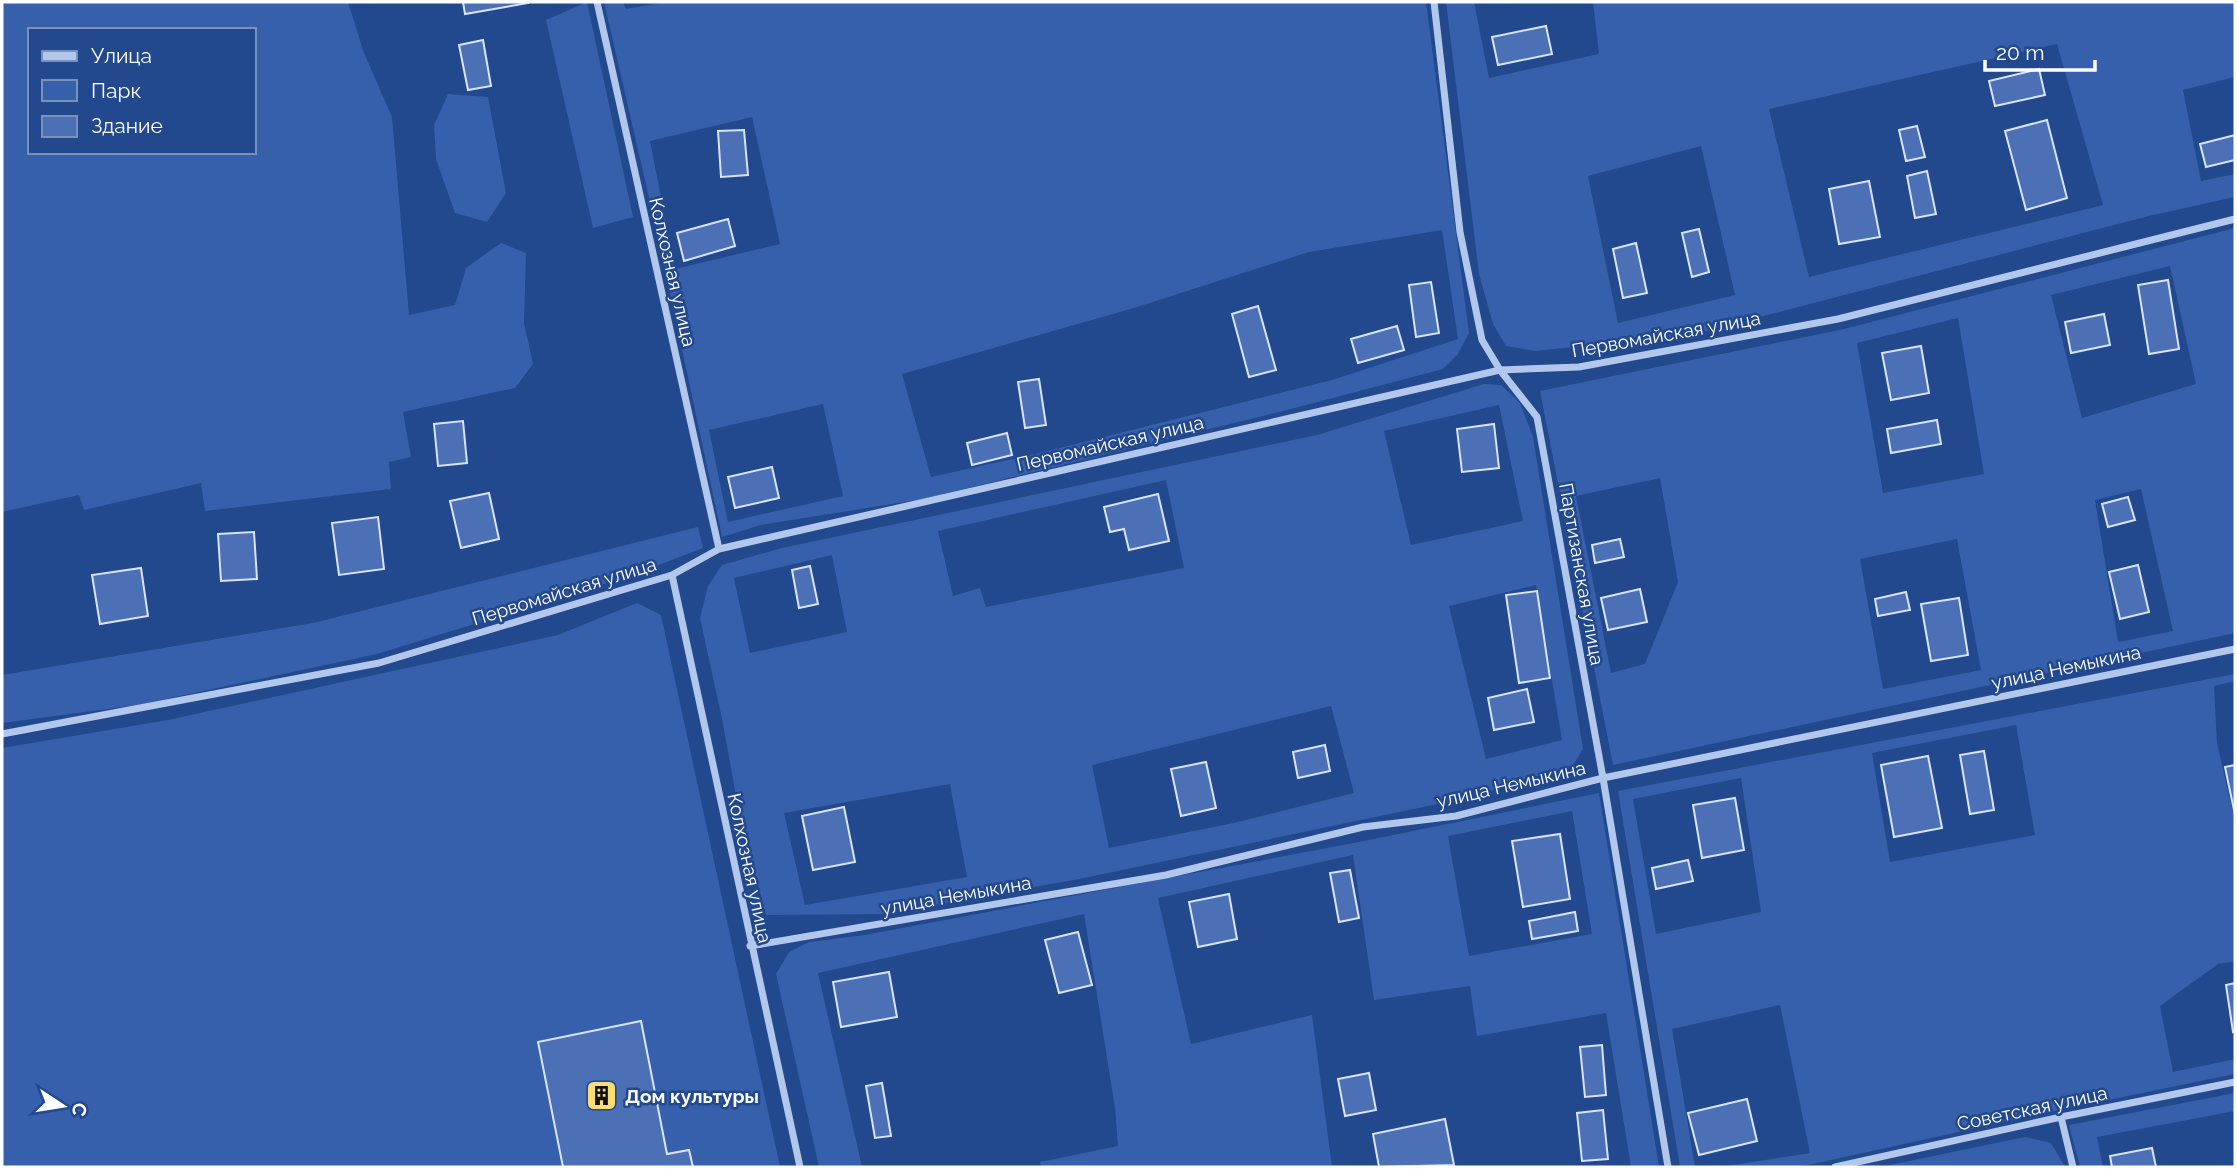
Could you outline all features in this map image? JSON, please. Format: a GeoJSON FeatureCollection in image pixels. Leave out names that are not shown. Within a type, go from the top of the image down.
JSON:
{"type":"FeatureCollection","features":[{"type":"Feature","properties":{"kind":"street","name":"Колхозная улица"},"geometry":{"type":"LineString","coordinates":[[597,2],[719,549]]}},
{"type":"Feature","properties":{"kind":"street","name":"Партизанская улица"},"geometry":{"type":"LineString","coordinates":[[1434,2],[1460,232],[1482,340],[1500,370],[1538,416],[1603,778],[1668,1167]]}},
{"type":"Feature","properties":{"kind":"street","name":"Первомайская улица"},"geometry":{"type":"LineString","coordinates":[[2,734],[152,708],[379,663],[672,575],[719,549],[1500,370],[1579,367],[1839,319],[2235,219]]}},
{"type":"Feature","properties":{"kind":"street","name":"Колхозная улица"},"geometry":{"type":"LineString","coordinates":[[672,575],[750,946],[800,1167]]}},
{"type":"Feature","properties":{"kind":"street","name":"улица Немыкина"},"geometry":{"type":"LineString","coordinates":[[750,946],[1166,875],[1363,827],[1456,816],[1603,778],[2235,649]]}},
{"type":"Feature","properties":{"kind":"street","name":"Советская улица"},"geometry":{"type":"LineString","coordinates":[[1835,1167],[2060,1117],[2235,1082]]}},
{"type":"Feature","properties":{"kind":"street"},"geometry":{"type":"LineString","coordinates":[[2060,1117],[2073,1167]]}},
{"type":"Feature","properties":{"kind":"green space"},"geometry":{"type":"Polygon","coordinates":[[[2,2],[348,2],[364,53],[392,117],[409,315],[455,305],[466,268],[501,243],[526,253],[524,323],[533,364],[515,388],[403,412],[411,457],[389,462],[391,489],[205,511],[201,483],[84,510],[79,495],[2,512],[2,2]]]}},
{"type":"Feature","properties":{"kind":"green space"},"geometry":{"type":"Polygon","coordinates":[[[587,2],[633,217],[593,228],[546,20],[587,2]]]}},
{"type":"Feature","properties":{"kind":"green space"},"geometry":{"type":"Polygon","coordinates":[[[604,2],[623,2],[626,9],[665,2],[1426,2],[1469,333],[1458,354],[1443,369],[923,499],[761,525],[722,537],[659,241],[604,2]],[[752,117],[650,141],[675,269],[780,244],[752,117]],[[1442,230],[1309,252],[1134,308],[902,374],[931,477],[1044,452],[1332,380],[1458,339],[1442,230]],[[823,404],[709,430],[728,522],[843,496],[823,404]]]}},
{"type":"Feature","properties":{"kind":"green space"},"geometry":{"type":"Polygon","coordinates":[[[1446,2],[1474,2],[1489,78],[1599,54],[1593,2],[2235,2],[2235,77],[2183,90],[2201,181],[2235,174],[2235,197],[2149,216],[1690,335],[1535,351],[1506,346],[1493,324],[1479,274],[1446,2]],[[2057,44],[1769,109],[1809,277],[2103,205],[2057,44]],[[1701,146],[1588,176],[1618,323],[1735,295],[1701,146]]]}},
{"type":"Feature","properties":{"kind":"green space"},"geometry":{"type":"Polygon","coordinates":[[[448,94],[488,97],[506,193],[487,222],[455,213],[436,159],[434,125],[448,94]]]}},
{"type":"Feature","properties":{"kind":"green space"},"geometry":{"type":"Polygon","coordinates":[[[2235,228],[2235,633],[1613,765],[1540,391],[1844,329],[2235,228]],[[2170,266],[2051,295],[2082,418],[2196,384],[2170,266]],[[1958,318],[1857,343],[1883,493],[1984,474],[1958,318]],[[1660,478],[1576,496],[1611,673],[1645,664],[1678,582],[1660,478]],[[2141,489],[2095,500],[2118,642],[2173,631],[2141,489]],[[1957,539],[1860,559],[1883,689],[1981,670],[1957,539]]]}},
{"type":"Feature","properties":{"kind":"green space"},"geometry":{"type":"Polygon","coordinates":[[[1484,384],[1501,385],[1520,403],[1533,437],[1583,749],[1573,765],[1471,797],[1079,879],[885,914],[766,915],[739,812],[700,618],[708,586],[722,565],[782,548],[1317,435],[1484,384]],[[1499,405],[1384,431],[1411,545],[1523,521],[1499,405]],[[1166,480],[938,531],[953,596],[980,588],[986,607],[1184,568],[1166,480]],[[832,555],[734,578],[750,653],[847,632],[832,555]],[[1536,585],[1449,606],[1486,759],[1562,740],[1536,585]],[[1331,706],[1092,765],[1109,848],[1234,823],[1354,793],[1331,706]],[[950,784],[784,813],[805,905],[967,877],[950,784]]]}},
{"type":"Feature","properties":{"kind":"green space"},"geometry":{"type":"Polygon","coordinates":[[[698,527],[703,548],[630,576],[377,654],[138,705],[2,723],[2,675],[313,623],[698,527]]]}},
{"type":"Feature","properties":{"kind":"green space"},"geometry":{"type":"Polygon","coordinates":[[[637,603],[661,615],[780,1167],[4,1167],[2,748],[168,720],[558,635],[637,603]]]}},
{"type":"Feature","properties":{"kind":"green space"},"geometry":{"type":"Polygon","coordinates":[[[2235,674],[2235,681],[2214,686],[2217,743],[2235,822],[2235,961],[2218,964],[2160,1006],[2173,1072],[2235,1059],[2235,1074],[1799,1167],[1720,1167],[1810,1153],[1780,1005],[1672,1029],[1695,1167],[1680,1167],[1618,791],[2235,674]],[[2016,725],[1872,753],[1890,862],[2035,835],[2016,725]],[[1741,778],[1633,799],[1656,934],[1761,912],[1741,778]]]}},
{"type":"Feature","properties":{"kind":"green space"},"geometry":{"type":"Polygon","coordinates":[[[1599,793],[1659,1167],[1631,1167],[1606,1013],[1477,1036],[1470,986],[1374,1000],[1353,855],[1158,898],[1191,1044],[1312,1015],[1332,1167],[1041,1167],[1040,1162],[1118,1146],[1115,1108],[1084,914],[818,973],[862,1167],[819,1167],[776,974],[789,952],[809,942],[865,935],[1359,842],[1599,793]],[[1572,811],[1448,836],[1469,956],[1592,934],[1572,811]]]}},
{"type":"Feature","properties":{"kind":"green space"},"geometry":{"type":"Polygon","coordinates":[[[2235,1093],[2235,1111],[2097,1137],[2103,1167],[2080,1167],[2069,1125],[2235,1093]]]}},
{"type":"Feature","properties":{"kind":"green space"},"geometry":{"type":"Polygon","coordinates":[[[2025,1137],[2051,1143],[2065,1167],[1880,1167],[2025,1137]]]}},
{"type":"Feature","properties":{"kind":"building"},"geometry":{"type":"Polygon","coordinates":[[[463,2],[528,2],[528,3],[465,14],[463,2]]]}},
{"type":"Feature","properties":{"kind":"building"},"geometry":{"type":"Polygon","coordinates":[[[1546,26],[1552,54],[1498,65],[1492,37],[1546,26]]]}},
{"type":"Feature","properties":{"kind":"building"},"geometry":{"type":"Polygon","coordinates":[[[483,40],[491,86],[468,90],[459,45],[483,40]]]}},
{"type":"Feature","properties":{"kind":"building"},"geometry":{"type":"Polygon","coordinates":[[[2039,69],[2045,95],[1995,106],[1989,81],[2039,69]]]}},
{"type":"Feature","properties":{"kind":"building"},"geometry":{"type":"Polygon","coordinates":[[[2047,120],[2067,198],[2026,210],[2005,131],[2047,120]]]}},
{"type":"Feature","properties":{"kind":"building"},"geometry":{"type":"Polygon","coordinates":[[[1917,126],[1925,157],[1906,161],[1899,130],[1917,126]]]}},
{"type":"Feature","properties":{"kind":"building"},"geometry":{"type":"Polygon","coordinates":[[[744,130],[748,175],[721,177],[718,131],[744,130]]]}},
{"type":"Feature","properties":{"kind":"building"},"geometry":{"type":"Polygon","coordinates":[[[2235,135],[2235,160],[2206,167],[2200,144],[2235,135]]]}},
{"type":"Feature","properties":{"kind":"building"},"geometry":{"type":"Polygon","coordinates":[[[1927,171],[1936,214],[1915,218],[1907,176],[1927,171]]]}},
{"type":"Feature","properties":{"kind":"building"},"geometry":{"type":"Polygon","coordinates":[[[1869,181],[1880,237],[1839,244],[1829,189],[1869,181]]]}},
{"type":"Feature","properties":{"kind":"building"},"geometry":{"type":"Polygon","coordinates":[[[728,219],[735,246],[684,261],[677,233],[728,219]]]}},
{"type":"Feature","properties":{"kind":"building"},"geometry":{"type":"Polygon","coordinates":[[[1699,229],[1709,272],[1692,277],[1682,233],[1699,229]]]}},
{"type":"Feature","properties":{"kind":"building"},"geometry":{"type":"Polygon","coordinates":[[[1636,243],[1647,293],[1623,298],[1613,249],[1636,243]]]}},
{"type":"Feature","properties":{"kind":"building"},"geometry":{"type":"Polygon","coordinates":[[[2168,280],[2179,349],[2149,354],[2138,285],[2168,280]]]}},
{"type":"Feature","properties":{"kind":"building"},"geometry":{"type":"Polygon","coordinates":[[[1431,282],[1439,333],[1416,337],[1409,285],[1431,282]]]}},
{"type":"Feature","properties":{"kind":"building"},"geometry":{"type":"Polygon","coordinates":[[[1258,306],[1276,370],[1249,377],[1232,314],[1258,306]]]}},
{"type":"Feature","properties":{"kind":"building"},"geometry":{"type":"Polygon","coordinates":[[[2104,314],[2110,345],[2071,353],[2065,322],[2104,314]]]}},
{"type":"Feature","properties":{"kind":"building"},"geometry":{"type":"Polygon","coordinates":[[[1397,326],[1404,350],[1358,363],[1351,339],[1397,326]]]}},
{"type":"Feature","properties":{"kind":"building"},"geometry":{"type":"Polygon","coordinates":[[[1921,346],[1929,393],[1891,400],[1882,353],[1921,346]]]}},
{"type":"Feature","properties":{"kind":"building"},"geometry":{"type":"Polygon","coordinates":[[[1039,379],[1046,425],[1025,428],[1018,382],[1039,379]]]}},
{"type":"Feature","properties":{"kind":"building"},"geometry":{"type":"Polygon","coordinates":[[[1937,420],[1941,444],[1891,453],[1887,429],[1937,420]]]}},
{"type":"Feature","properties":{"kind":"building"},"geometry":{"type":"Polygon","coordinates":[[[463,421],[467,463],[438,466],[434,424],[463,421]]]}},
{"type":"Feature","properties":{"kind":"building"},"geometry":{"type":"Polygon","coordinates":[[[1494,424],[1499,468],[1462,472],[1457,429],[1494,424]]]}},
{"type":"Feature","properties":{"kind":"building"},"geometry":{"type":"Polygon","coordinates":[[[1007,433],[1012,455],[972,465],[967,443],[1007,433]]]}},
{"type":"Feature","properties":{"kind":"building"},"geometry":{"type":"Polygon","coordinates":[[[772,467],[779,498],[735,508],[728,477],[772,467]]]}},
{"type":"Feature","properties":{"kind":"building"},"geometry":{"type":"Polygon","coordinates":[[[489,493],[499,539],[461,548],[450,501],[489,493]]]}},
{"type":"Feature","properties":{"kind":"building"},"geometry":{"type":"Polygon","coordinates":[[[1158,494],[1169,541],[1129,550],[1124,529],[1110,532],[1104,507],[1158,494]]]}},
{"type":"Feature","properties":{"kind":"building"},"geometry":{"type":"Polygon","coordinates":[[[2128,497],[2135,520],[2108,527],[2102,504],[2128,497]]]}},
{"type":"Feature","properties":{"kind":"building"},"geometry":{"type":"Polygon","coordinates":[[[378,517],[384,569],[339,575],[332,523],[378,517]]]}},
{"type":"Feature","properties":{"kind":"building"},"geometry":{"type":"Polygon","coordinates":[[[254,532],[257,579],[221,581],[218,534],[254,532]]]}},
{"type":"Feature","properties":{"kind":"building"},"geometry":{"type":"Polygon","coordinates":[[[1620,539],[1624,557],[1595,563],[1592,545],[1620,539]]]}},
{"type":"Feature","properties":{"kind":"building"},"geometry":{"type":"Polygon","coordinates":[[[2138,565],[2149,612],[2120,619],[2109,572],[2138,565]]]}},
{"type":"Feature","properties":{"kind":"building"},"geometry":{"type":"Polygon","coordinates":[[[810,566],[818,604],[799,608],[792,570],[810,566]]]}},
{"type":"Feature","properties":{"kind":"building"},"geometry":{"type":"Polygon","coordinates":[[[141,568],[148,616],[100,624],[92,575],[141,568]]]}},
{"type":"Feature","properties":{"kind":"building"},"geometry":{"type":"Polygon","coordinates":[[[1640,589],[1647,622],[1608,630],[1601,598],[1640,589]]]}},
{"type":"Feature","properties":{"kind":"building"},"geometry":{"type":"Polygon","coordinates":[[[1537,591],[1550,678],[1519,683],[1506,595],[1537,591]]]}},
{"type":"Feature","properties":{"kind":"building"},"geometry":{"type":"Polygon","coordinates":[[[1906,592],[1910,610],[1878,616],[1875,599],[1906,592]]]}},
{"type":"Feature","properties":{"kind":"building"},"geometry":{"type":"Polygon","coordinates":[[[1959,598],[1968,655],[1931,661],[1921,604],[1959,598]]]}},
{"type":"Feature","properties":{"kind":"building"},"geometry":{"type":"Polygon","coordinates":[[[1527,689],[1534,722],[1494,730],[1488,698],[1527,689]]]}},
{"type":"Feature","properties":{"kind":"building"},"geometry":{"type":"Polygon","coordinates":[[[1325,745],[1330,771],[1298,778],[1293,752],[1325,745]]]}},
{"type":"Feature","properties":{"kind":"building"},"geometry":{"type":"Polygon","coordinates":[[[1984,751],[1994,810],[1970,814],[1960,755],[1984,751]]]}},
{"type":"Feature","properties":{"kind":"building"},"geometry":{"type":"Polygon","coordinates":[[[1928,756],[1942,828],[1894,837],[1881,765],[1928,756]]]}},
{"type":"Feature","properties":{"kind":"building"},"geometry":{"type":"Polygon","coordinates":[[[1206,762],[1216,808],[1181,816],[1171,769],[1206,762]]]}},
{"type":"Feature","properties":{"kind":"building"},"geometry":{"type":"Polygon","coordinates":[[[2235,765],[2235,815],[2225,767],[2235,765]]]}},
{"type":"Feature","properties":{"kind":"building"},"geometry":{"type":"Polygon","coordinates":[[[1735,798],[1744,850],[1702,858],[1693,805],[1735,798]]]}},
{"type":"Feature","properties":{"kind":"building"},"geometry":{"type":"Polygon","coordinates":[[[844,807],[855,862],[813,870],[802,816],[844,807]]]}},
{"type":"Feature","properties":{"kind":"building"},"geometry":{"type":"Polygon","coordinates":[[[1560,834],[1570,899],[1523,907],[1512,841],[1560,834]]]}},
{"type":"Feature","properties":{"kind":"building"},"geometry":{"type":"Polygon","coordinates":[[[1688,860],[1693,881],[1656,889],[1652,868],[1688,860]]]}},
{"type":"Feature","properties":{"kind":"building"},"geometry":{"type":"Polygon","coordinates":[[[1350,870],[1359,918],[1339,922],[1330,873],[1350,870]]]}},
{"type":"Feature","properties":{"kind":"building"},"geometry":{"type":"Polygon","coordinates":[[[1229,894],[1237,939],[1198,947],[1189,902],[1229,894]]]}},
{"type":"Feature","properties":{"kind":"building"},"geometry":{"type":"Polygon","coordinates":[[[1575,912],[1578,931],[1532,939],[1529,921],[1575,912]]]}},
{"type":"Feature","properties":{"kind":"building"},"geometry":{"type":"Polygon","coordinates":[[[1078,932],[1092,985],[1059,993],[1045,940],[1078,932]]]}},
{"type":"Feature","properties":{"kind":"building"},"geometry":{"type":"Polygon","coordinates":[[[889,972],[897,1017],[841,1027],[833,982],[889,972]]]}},
{"type":"Feature","properties":{"kind":"building"},"geometry":{"type":"Polygon","coordinates":[[[2235,983],[2235,1031],[2233,1032],[2226,985],[2235,983]]]}},
{"type":"Feature","properties":{"kind":"building","name":"Дом культуры"},"geometry":{"type":"Polygon","coordinates":[[[641,1021],[667,1154],[689,1150],[693,1167],[563,1167],[538,1042],[641,1021]]]}},
{"type":"Feature","properties":{"kind":"building"},"geometry":{"type":"Polygon","coordinates":[[[1602,1045],[1606,1095],[1585,1097],[1580,1047],[1602,1045]]]}},
{"type":"Feature","properties":{"kind":"building"},"geometry":{"type":"Polygon","coordinates":[[[1369,1073],[1376,1110],[1345,1116],[1338,1079],[1369,1073]]]}},
{"type":"Feature","properties":{"kind":"building"},"geometry":{"type":"Polygon","coordinates":[[[882,1083],[891,1136],[875,1138],[866,1086],[882,1083]]]}},
{"type":"Feature","properties":{"kind":"building"},"geometry":{"type":"Polygon","coordinates":[[[1747,1099],[1757,1141],[1699,1155],[1688,1113],[1747,1099]]]}},
{"type":"Feature","properties":{"kind":"building"},"geometry":{"type":"Polygon","coordinates":[[[1603,1110],[1608,1159],[1582,1161],[1577,1113],[1603,1110]]]}},
{"type":"Feature","properties":{"kind":"building"},"geometry":{"type":"Polygon","coordinates":[[[1445,1119],[1454,1165],[1379,1167],[1373,1134],[1445,1119]]]}},
{"type":"Feature","properties":{"kind":"building"},"geometry":{"type":"Polygon","coordinates":[[[2152,1148],[2156,1167],[2112,1167],[2110,1156],[2152,1148]]]}},
{"type":"Feature","properties":{"kind":"place","name":"Дом культуры"},"geometry":{"type":"Point","coordinates":[602,1096]}}]}
